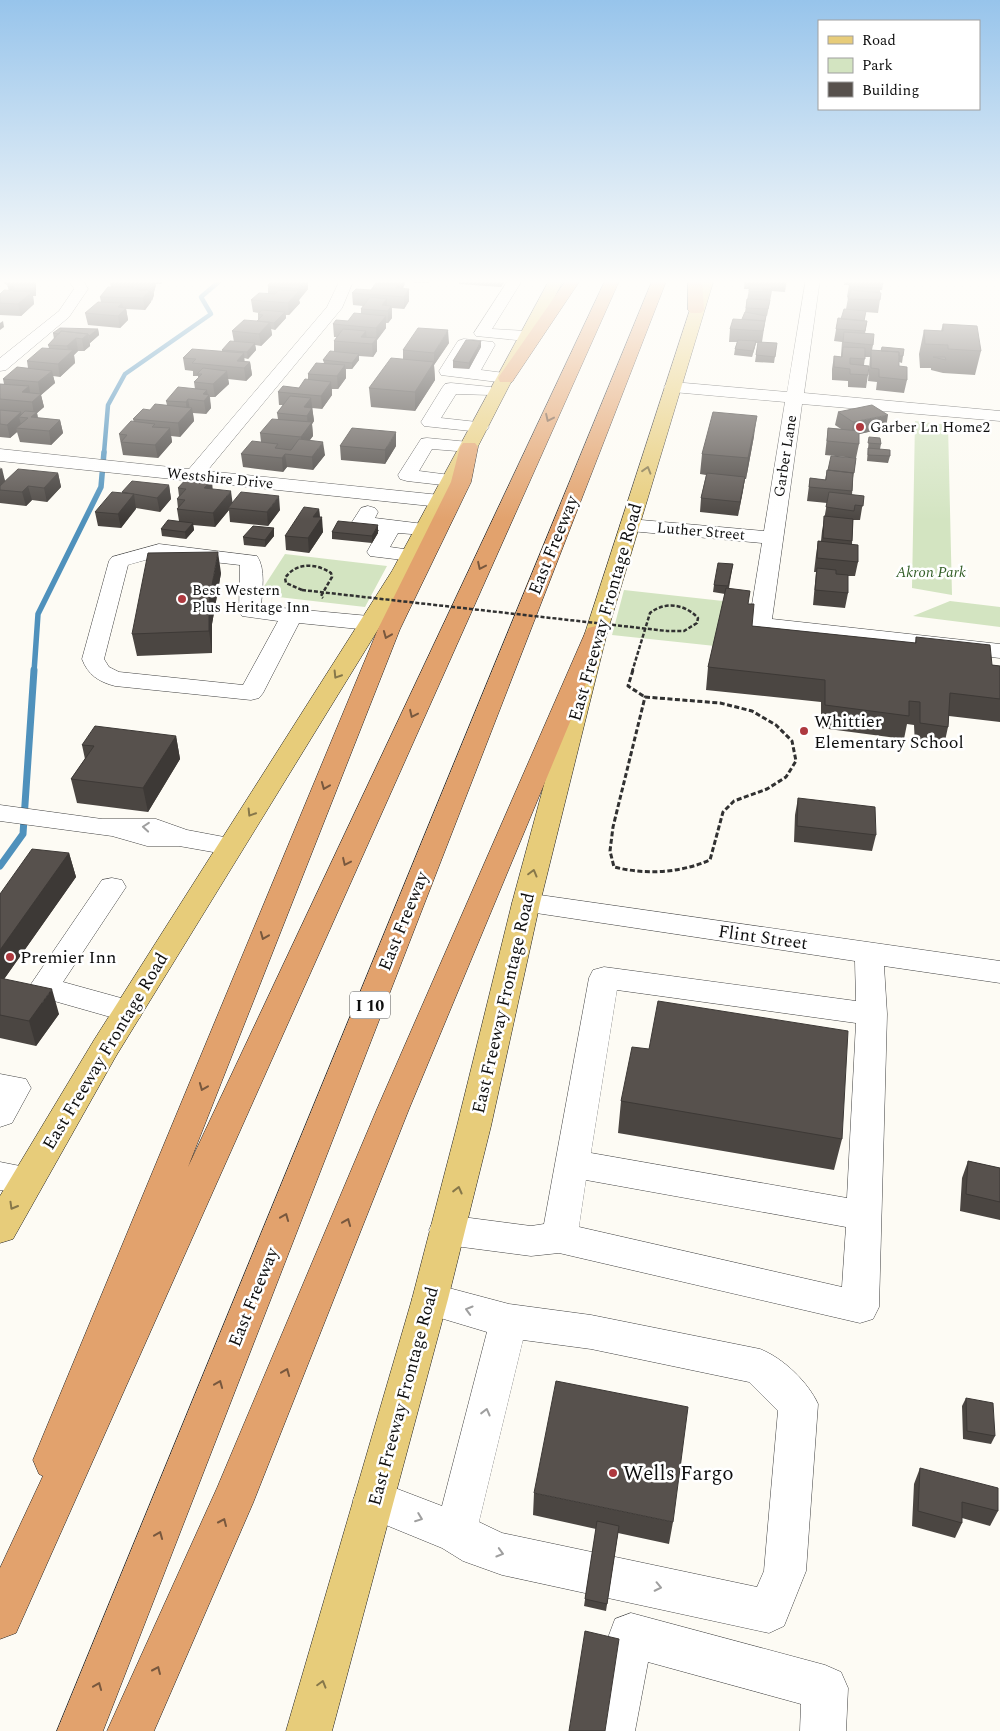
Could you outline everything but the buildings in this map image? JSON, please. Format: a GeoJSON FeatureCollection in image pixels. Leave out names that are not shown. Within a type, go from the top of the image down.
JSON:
{"type":"FeatureCollection","features":[{"type":"Feature","properties":{"kind":"highway"},"geometry":{"type":"LineString","coordinates":[[502,385],[519,360]]}},
{"type":"Feature","properties":{"kind":"highway"},"geometry":{"type":"LineString","coordinates":[[0,1617],[576,360]]}},
{"type":"Feature","properties":{"kind":"highway","name":"East Freeway"},"geometry":{"type":"LineString","coordinates":[[80,1731],[628,360]]}},
{"type":"Feature","properties":{"kind":"highway"},"geometry":{"type":"LineString","coordinates":[[0,1590],[389,629],[461,482],[474,437]]}},
{"type":"Feature","properties":{"kind":"highway"},"geometry":{"type":"LineString","coordinates":[[130,1731],[232,1503],[394,1108],[596,633]]}},
{"type":"Feature","properties":{"kind":"main road","name":"East Freeway Frontage Road"},"geometry":{"type":"LineString","coordinates":[[0,1228],[14,1178],[128,1011],[411,556],[515,360]]}},
{"type":"Feature","properties":{"kind":"main road","name":"East Freeway Frontage Road"},"geometry":{"type":"LineString","coordinates":[[308,1731],[430,1299],[474,1126],[526,903],[596,633],[681,360]]}},
{"type":"Feature","properties":{"kind":"street"},"geometry":{"type":"LineString","coordinates":[[194,475],[291,360]]}},
{"type":"Feature","properties":{"kind":"street"},"geometry":{"type":"LineString","coordinates":[[454,360],[447,371],[471,373],[502,385]]}},
{"type":"Feature","properties":{"kind":"street"},"geometry":{"type":"LineString","coordinates":[[471,373],[479,360]]}},
{"type":"Feature","properties":{"kind":"street","name":"Garber Lane"},"geometry":{"type":"LineString","coordinates":[[800,360],[760,623],[778,628],[1000,651]]}},
{"type":"Feature","properties":{"kind":"street"},"geometry":{"type":"LineString","coordinates":[[474,437],[430,422],[451,388],[502,385]]}},
{"type":"Feature","properties":{"kind":"street"},"geometry":{"type":"LineString","coordinates":[[673,386],[1000,416]]}},
{"type":"Feature","properties":{"kind":"street"},"geometry":{"type":"LineString","coordinates":[[425,529],[362,522],[391,477],[405,479],[427,443],[474,437]]}},
{"type":"Feature","properties":{"kind":"street","name":"Westshire Drive"},"geometry":{"type":"LineString","coordinates":[[0,455],[194,475],[334,484],[380,495],[440,501]]}},
{"type":"Feature","properties":{"kind":"street"},"geometry":{"type":"LineString","coordinates":[[407,475],[451,480]]}},
{"type":"Feature","properties":{"kind":"street"},"geometry":{"type":"LineString","coordinates":[[334,484],[326,507],[368,512]]}},
{"type":"Feature","properties":{"kind":"street","name":"Luther Street"},"geometry":{"type":"LineString","coordinates":[[630,525],[772,538]]}},
{"type":"Feature","properties":{"kind":"street"},"geometry":{"type":"LineString","coordinates":[[392,526],[377,552],[411,556]]}},
{"type":"Feature","properties":{"kind":"street"},"geometry":{"type":"LineString","coordinates":[[292,616],[251,693],[115,679],[104,675],[96,668],[93,659],[119,562],[159,550],[250,560],[252,575],[250,610],[369,623]]}},
{"type":"Feature","properties":{"kind":"street"},"geometry":{"type":"LineString","coordinates":[[0,813],[116,828],[146,838],[162,840],[179,837],[230,846]]}},
{"type":"Feature","properties":{"kind":"street"},"geometry":{"type":"LineString","coordinates":[[112,887],[44,987],[128,1011]]}},
{"type":"Feature","properties":{"kind":"street","name":"Flint Street"},"geometry":{"type":"LineString","coordinates":[[526,903],[1000,972]]}},
{"type":"Feature","properties":{"kind":"street"},"geometry":{"type":"LineString","coordinates":[[447,1230],[531,1241],[559,1238],[860,1307],[872,1014],[869,953]]}},
{"type":"Feature","properties":{"kind":"street"},"geometry":{"type":"LineString","coordinates":[[559,1238],[604,978],[872,1014]]}},
{"type":"Feature","properties":{"kind":"street"},"geometry":{"type":"LineString","coordinates":[[0,1086],[15,1088],[0,1114]]}},
{"type":"Feature","properties":{"kind":"street"},"geometry":{"type":"LineString","coordinates":[[573,1164],[863,1215]]}},
{"type":"Feature","properties":{"kind":"street"},"geometry":{"type":"LineString","coordinates":[[374,1500],[456,1532],[478,1546],[502,1554],[769,1610],[785,1572],[798,1404],[760,1367],[591,1332],[509,1321],[430,1299]]}},
{"type":"Feature","properties":{"kind":"street"},"geometry":{"type":"LineString","coordinates":[[456,1532],[509,1321]]}},
{"type":"Feature","properties":{"kind":"street"},"geometry":{"type":"LineString","coordinates":[[612,1731],[631,1635],[825,1688],[822,1731]]}},
{"type":"Feature","properties":{"kind":"path"},"geometry":{"type":"LineString","coordinates":[[321,596],[326,588],[331,580],[332,577],[328,570],[307,566],[292,570],[287,574],[285,578],[286,583],[302,590],[312,591],[321,592],[331,593],[351,596],[361,596],[558,619],[627,626],[637,628],[647,629],[667,631],[690,629],[697,623],[698,618],[691,610],[683,607],[660,607],[650,613],[647,623],[645,632],[628,686],[645,697],[720,703],[752,711],[776,725],[792,741],[796,761],[786,777],[767,789],[734,801],[723,812],[710,860],[700,865],[647,873],[627,872],[614,867],[610,851],[614,827],[645,697]]}},
{"type":"Feature","properties":{"kind":"green space","name":"Akron Park"},"geometry":{"type":"Polygon","coordinates":[[[915,421],[948,425],[952,595],[912,588],[915,421]]]}},
{"type":"Feature","properties":{"kind":"green space"},"geometry":{"type":"Polygon","coordinates":[[[285,554],[387,566],[365,607],[261,595],[261,591],[285,554]]]}},
{"type":"Feature","properties":{"kind":"green space"},"geometry":{"type":"Polygon","coordinates":[[[624,590],[723,601],[715,646],[612,635],[624,590]]]}},
{"type":"Feature","properties":{"kind":"green space","name":"Akron Park"},"geometry":{"type":"Polygon","coordinates":[[[950,601],[1000,607],[1000,627],[913,616],[950,601]]]}},
{"type":"Feature","properties":{"kind":"waterway"},"geometry":{"type":"LineString","coordinates":[[104,453],[108,405],[125,374],[145,360]]}},
{"type":"Feature","properties":{"kind":"waterway"},"geometry":{"type":"LineString","coordinates":[[34,672],[38,614],[101,487],[104,452]]}},
{"type":"Feature","properties":{"kind":"waterway"},"geometry":{"type":"LineString","coordinates":[[0,866],[23,834],[34,670]]}},
{"type":"Feature","properties":{"kind":"place","name":"Garber Ln Home2"},"geometry":{"type":"Point","coordinates":[860,427]}},
{"type":"Feature","properties":{"kind":"place","name":"Best Western Plus Heritage Inn"},"geometry":{"type":"Point","coordinates":[182,599]}},
{"type":"Feature","properties":{"kind":"place","name":"Whittier Elementary School"},"geometry":{"type":"Point","coordinates":[804,731]}},
{"type":"Feature","properties":{"kind":"place","name":"Premier Inn"},"geometry":{"type":"Point","coordinates":[10,957]}},
{"type":"Feature","properties":{"kind":"place","name":"Wells Fargo"},"geometry":{"type":"Point","coordinates":[613,1473]}}]}
